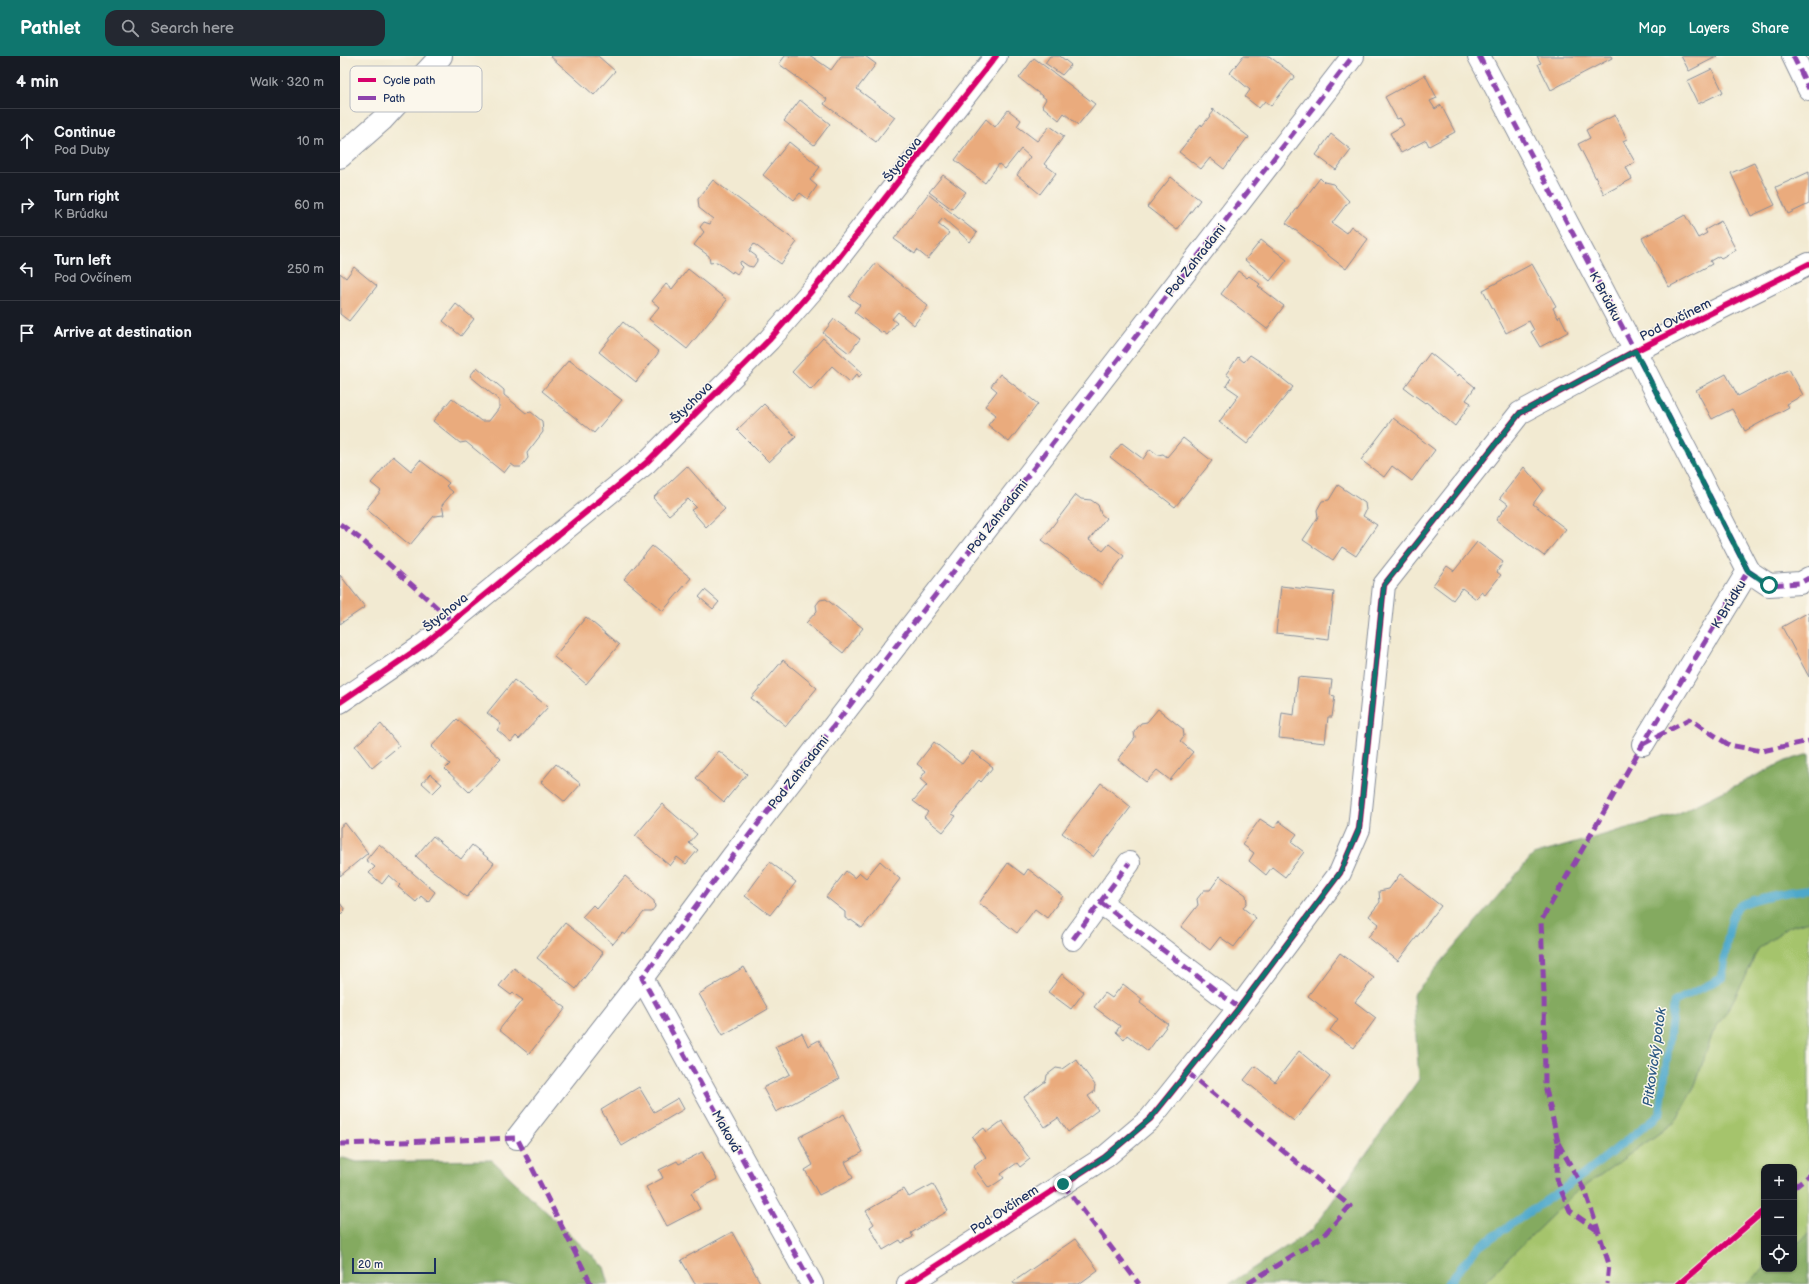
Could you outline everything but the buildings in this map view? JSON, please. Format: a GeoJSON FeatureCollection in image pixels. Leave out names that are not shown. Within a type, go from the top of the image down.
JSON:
{"type":"FeatureCollection","features":[{"type":"Feature","properties":{"kind":"street"},"geometry":{"type":"LineString","coordinates":[[432,66],[441,56]]}},
{"type":"Feature","properties":{"kind":"street","name":"Štychova"},"geometry":{"type":"LineString","coordinates":[[340,702],[422,646],[646,463],[769,340],[822,279],[996,56]]}},
{"type":"Feature","properties":{"kind":"street","name":"Pod Zahradami"},"geometry":{"type":"LineString","coordinates":[[517,1138],[642,978],[747,837],[1353,56]]}},
{"type":"Feature","properties":{"kind":"street","name":"K Brůdku"},"geometry":{"type":"LineString","coordinates":[[1479,56],[1635,351],[1748,571],[1643,744]]}},
{"type":"Feature","properties":{"kind":"street"},"geometry":{"type":"LineString","coordinates":[[1793,56],[1809,89]]}},
{"type":"Feature","properties":{"kind":"street"},"geometry":{"type":"LineString","coordinates":[[340,157],[389,112]]}},
{"type":"Feature","properties":{"kind":"street","name":"Pod Ovčínem"},"geometry":{"type":"LineString","coordinates":[[908,1284],[1105,1157],[1150,1119],[1239,1008],[1340,873],[1359,829],[1384,585],[1520,413],[1635,351],[1809,264]]}},
{"type":"Feature","properties":{"kind":"street"},"geometry":{"type":"LineString","coordinates":[[1748,571],[1769,585],[1800,583],[1809,578]]}},
{"type":"Feature","properties":{"kind":"street"},"geometry":{"type":"LineString","coordinates":[[1073,939],[1129,863]]}},
{"type":"Feature","properties":{"kind":"street"},"geometry":{"type":"LineString","coordinates":[[1100,902],[1239,1008]]}},
{"type":"Feature","properties":{"kind":"street","name":"Maková"},"geometry":{"type":"LineString","coordinates":[[642,978],[812,1284]]}},
{"type":"Feature","properties":{"kind":"green space"},"geometry":{"type":"Polygon","coordinates":[[[1809,754],[1809,921],[1788,927],[1758,949],[1729,1008],[1713,1032],[1695,1085],[1675,1122],[1575,1193],[1482,1284],[1229,1284],[1312,1230],[1419,1079],[1413,995],[1533,855],[1677,814],[1786,761],[1809,754]]]}},
{"type":"Feature","properties":{"kind":"green space"},"geometry":{"type":"Polygon","coordinates":[[[1809,921],[1809,1234],[1797,1244],[1797,1164],[1761,1164],[1761,1271],[1745,1284],[1482,1284],[1575,1193],[1675,1122],[1695,1085],[1713,1032],[1729,1008],[1758,949],[1788,927],[1809,921]]]}},
{"type":"Feature","properties":{"kind":"green space"},"geometry":{"type":"Polygon","coordinates":[[[340,1157],[357,1162],[492,1160],[604,1267],[609,1284],[340,1284],[340,1157]]]}},
{"type":"Feature","properties":{"kind":"green space"},"geometry":{"type":"Polygon","coordinates":[[[1809,1234],[1809,1284],[1745,1284],[1761,1271],[1797,1272],[1797,1244],[1809,1234]]]}},
{"type":"Feature","properties":{"kind":"waterway","name":"Pitkovický potok"},"geometry":{"type":"LineString","coordinates":[[1447,1284],[1477,1248],[1583,1175],[1660,1114],[1674,1002],[1722,978],[1729,932],[1736,909],[1741,905],[1758,899],[1809,889]]}},
{"type":"Feature","properties":{"kind":"marked path"},"geometry":{"type":"LineString","coordinates":[[812,1284],[642,978],[733,856],[1353,56]]}},
{"type":"Feature","properties":{"kind":"marked path"},"geometry":{"type":"LineString","coordinates":[[1479,56],[1635,351],[1748,571],[1643,744],[1541,921],[1544,994],[1545,1085],[1558,1142],[1557,1179],[1570,1211],[1598,1231]]}},
{"type":"Feature","properties":{"kind":"marked path"},"geometry":{"type":"LineString","coordinates":[[1793,56],[1809,89]]}},
{"type":"Feature","properties":{"kind":"marked path"},"geometry":{"type":"LineString","coordinates":[[340,524],[362,540],[452,621]]}},
{"type":"Feature","properties":{"kind":"marked path"},"geometry":{"type":"LineString","coordinates":[[1748,571],[1769,585],[1800,583],[1809,578]]}},
{"type":"Feature","properties":{"kind":"marked path"},"geometry":{"type":"LineString","coordinates":[[1643,744],[1690,719],[1729,745],[1762,751],[1809,741]]}},
{"type":"Feature","properties":{"kind":"marked path"},"geometry":{"type":"LineString","coordinates":[[1073,939],[1129,863]]}},
{"type":"Feature","properties":{"kind":"marked path"},"geometry":{"type":"LineString","coordinates":[[1100,902],[1239,1008]]}},
{"type":"Feature","properties":{"kind":"marked path"},"geometry":{"type":"LineString","coordinates":[[1187,1072],[1350,1206],[1322,1237],[1247,1284]]}},
{"type":"Feature","properties":{"kind":"marked path"},"geometry":{"type":"LineString","coordinates":[[340,1144],[517,1138],[591,1284]]}},
{"type":"Feature","properties":{"kind":"marked path"},"geometry":{"type":"LineString","coordinates":[[1558,1143],[1586,1193],[1609,1264],[1607,1284]]}},
{"type":"Feature","properties":{"kind":"marked path"},"geometry":{"type":"LineString","coordinates":[[1797,1185],[1809,1175]]}},
{"type":"Feature","properties":{"kind":"marked path"},"geometry":{"type":"LineString","coordinates":[[1063,1184],[1139,1284]]}},
{"type":"Feature","properties":{"kind":"cycle path"},"geometry":{"type":"LineString","coordinates":[[340,702],[422,646],[646,463],[769,340],[822,279],[996,56]]}},
{"type":"Feature","properties":{"kind":"cycle path"},"geometry":{"type":"LineString","coordinates":[[908,1284],[1105,1157],[1150,1119],[1239,1008],[1340,873],[1359,829],[1384,585],[1520,413],[1635,351],[1809,264]]}},
{"type":"Feature","properties":{"kind":"cycle path"},"geometry":{"type":"LineString","coordinates":[[1679,1284],[1761,1214]]}},
{"type":"Feature","properties":{"kind":"route"},"geometry":{"type":"LineString","coordinates":[[1063,1184],[1105,1157],[1150,1119],[1239,1008],[1340,873],[1359,829],[1384,585],[1520,413],[1635,351],[1748,571],[1769,585]]}}]}
